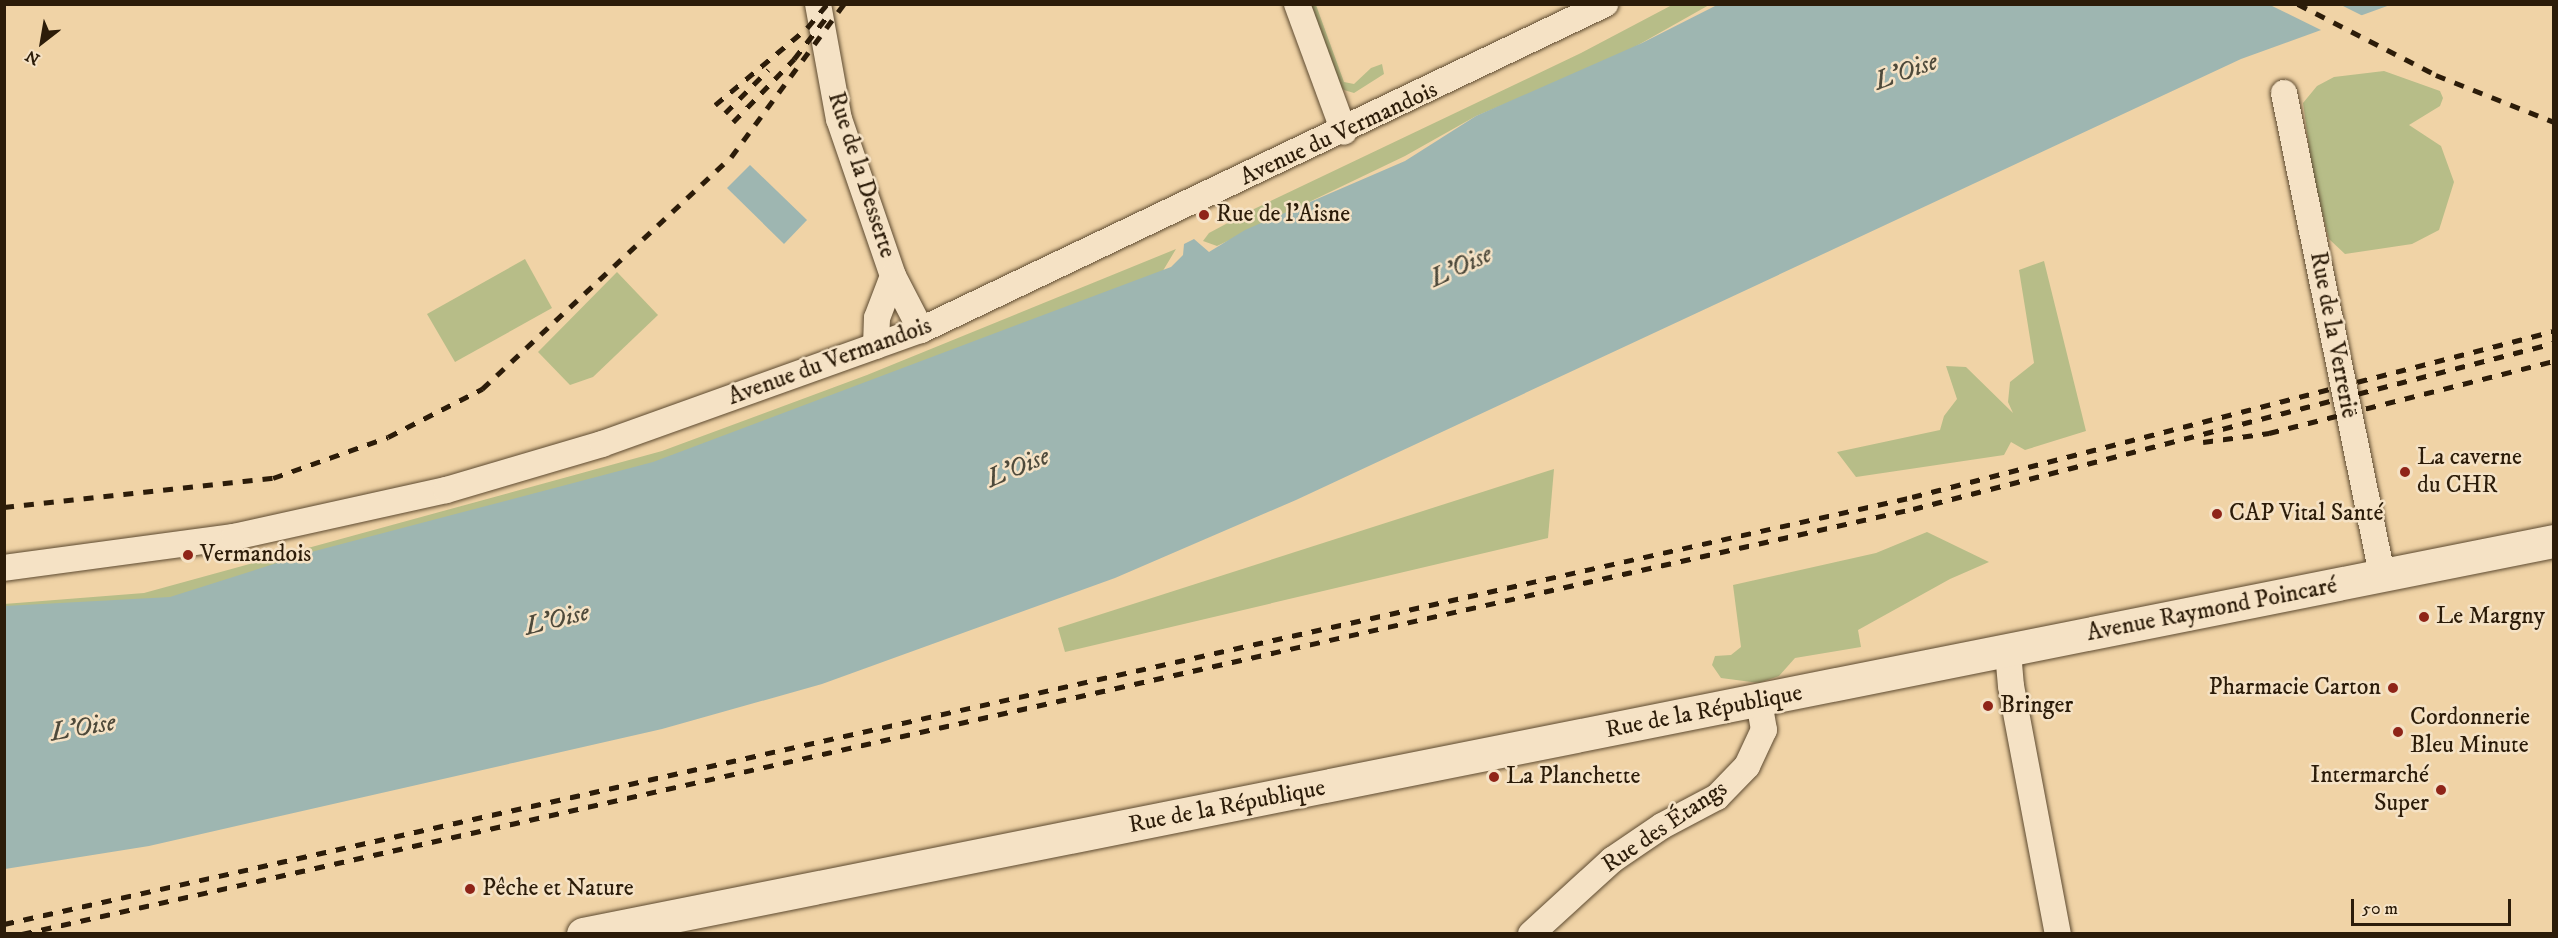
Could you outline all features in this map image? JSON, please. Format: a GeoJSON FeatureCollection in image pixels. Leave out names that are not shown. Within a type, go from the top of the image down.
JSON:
{"type":"FeatureCollection","features":[{"type":"Feature","properties":{"kind":"main road","name":"Avenue Raymond Poincaré"},"geometry":{"type":"LineString","coordinates":[[1871,679],[2553,542]]}},
{"type":"Feature","properties":{"kind":"main road","name":"Rue de la République"},"geometry":{"type":"LineString","coordinates":[[583,933],[1871,679]]}},
{"type":"Feature","properties":{"kind":"street","name":"Rue de la Desserte"},"geometry":{"type":"LineString","coordinates":[[818,4],[838,119],[893,276],[921,330]]}},
{"type":"Feature","properties":{"kind":"street"},"geometry":{"type":"LineString","coordinates":[[1297,4],[1344,132]]}},
{"type":"Feature","properties":{"kind":"street","name":"Avenue du Vermandois"},"geometry":{"type":"LineString","coordinates":[[4,568],[234,537],[446,490],[602,444],[921,330],[1344,132],[1605,4]]}},
{"type":"Feature","properties":{"kind":"street","name":"Rue de la Verrerie"},"geometry":{"type":"LineString","coordinates":[[2284,93],[2382,576]]}},
{"type":"Feature","properties":{"kind":"street","name":"Rue de la Desserte"},"geometry":{"type":"LineString","coordinates":[[876,346],[877,318],[893,276]]}},
{"type":"Feature","properties":{"kind":"street"},"geometry":{"type":"LineString","coordinates":[[2007,652],[2058,933]]}},
{"type":"Feature","properties":{"kind":"street","name":"Rue des Étangs"},"geometry":{"type":"LineString","coordinates":[[1531,933],[1612,860],[1662,826],[1718,797],[1747,766],[1764,730],[1759,702]]}},
{"type":"Feature","properties":{"kind":"green space"},"geometry":{"type":"Polygon","coordinates":[[[1309,5],[1316,5],[1344,82],[1354,84],[1371,68],[1382,64],[1384,74],[1354,93],[1344,90],[1337,82],[1309,5]]]}},
{"type":"Feature","properties":{"kind":"green space"},"geometry":{"type":"Polygon","coordinates":[[[1672,5],[1709,5],[1615,58],[1476,116],[1405,156],[1217,246],[1203,241],[1209,233],[1254,209],[1581,53],[1672,5]]]}},
{"type":"Feature","properties":{"kind":"green space"},"geometry":{"type":"Polygon","coordinates":[[[2384,71],[2440,91],[2443,98],[2440,106],[2409,125],[2441,146],[2454,182],[2439,230],[2412,244],[2345,254],[2329,239],[2313,176],[2303,103],[2317,86],[2334,77],[2384,71]]]}},
{"type":"Feature","properties":{"kind":"green space"},"geometry":{"type":"Polygon","coordinates":[[[1176,249],[1158,279],[679,466],[146,604],[5,622],[4,604],[144,593],[662,451],[867,375],[1176,249]]]}},
{"type":"Feature","properties":{"kind":"green space"},"geometry":{"type":"Polygon","coordinates":[[[525,259],[552,308],[455,362],[427,314],[525,259]]]}},
{"type":"Feature","properties":{"kind":"green space"},"geometry":{"type":"Polygon","coordinates":[[[2044,261],[2086,431],[2025,450],[2011,442],[2004,455],[1856,477],[1837,452],[1940,430],[1944,416],[1957,399],[1946,366],[1966,367],[2013,413],[2008,402],[2010,382],[2034,363],[2019,270],[2044,261]]]}},
{"type":"Feature","properties":{"kind":"green space"},"geometry":{"type":"Polygon","coordinates":[[[617,272],[658,315],[593,377],[570,385],[538,352],[617,272]]]}},
{"type":"Feature","properties":{"kind":"green space"},"geometry":{"type":"Polygon","coordinates":[[[1554,469],[1548,538],[1065,652],[1058,628],[1554,469]]]}},
{"type":"Feature","properties":{"kind":"green space"},"geometry":{"type":"Polygon","coordinates":[[[1927,532],[1989,562],[1950,579],[1858,630],[1861,647],[1795,658],[1779,676],[1759,683],[1721,678],[1712,665],[1715,656],[1731,655],[1741,647],[1733,585],[1876,553],[1927,532]]]}},
{"type":"Feature","properties":{"kind":"water","name":"L'Oise"},"geometry":{"type":"Polygon","coordinates":[[[1717,5],[2390,5],[2241,59],[1296,500],[1115,578],[822,684],[662,729],[149,846],[5,869],[5,606],[170,597],[315,551],[653,462],[1171,267],[1183,255],[1184,244],[1194,239],[1209,252],[1245,230],[1405,161],[1476,116],[1642,43],[1717,5]]]}},
{"type":"Feature","properties":{"kind":"water"},"geometry":{"type":"Polygon","coordinates":[[[750,165],[807,220],[784,244],[727,188],[750,165]]]}},
{"type":"Feature","properties":{"kind":"pier"},"geometry":{"type":"Polygon","coordinates":[[[2270,5],[2341,5],[2365,17],[2325,32],[2270,5]]]}},
{"type":"Feature","properties":{"kind":"railway"},"geometry":{"type":"LineString","coordinates":[[715,105],[807,28],[827,4]]}},
{"type":"Feature","properties":{"kind":"railway"},"geometry":{"type":"LineString","coordinates":[[4,507],[273,478],[388,437],[482,389],[731,157],[844,4]]}},
{"type":"Feature","properties":{"kind":"railway"},"geometry":{"type":"LineString","coordinates":[[2298,4],[2436,75],[2554,122]]}},
{"type":"Feature","properties":{"kind":"railway"},"geometry":{"type":"LineString","coordinates":[[733,122],[794,59],[825,19]]}},
{"type":"Feature","properties":{"kind":"railway"},"geometry":{"type":"LineString","coordinates":[[725,113],[768,70]]}},
{"type":"Feature","properties":{"kind":"railway"},"geometry":{"type":"LineString","coordinates":[[4,924],[1912,497],[2554,331]]}},
{"type":"Feature","properties":{"kind":"railway"},"geometry":{"type":"LineString","coordinates":[[22,934],[1913,509],[2554,343]]}},
{"type":"Feature","properties":{"kind":"railway"},"geometry":{"type":"LineString","coordinates":[[2203,442],[2269,433],[2554,361]]}},
{"type":"Feature","properties":{"kind":"place","name":"Rue de l'Aisne"},"geometry":{"type":"Point","coordinates":[1204,215]}},
{"type":"Feature","properties":{"kind":"place","name":"La caverne du CHR"},"geometry":{"type":"Point","coordinates":[2405,472]}},
{"type":"Feature","properties":{"kind":"place","name":"CAP Vital Santé"},"geometry":{"type":"Point","coordinates":[2217,514]}},
{"type":"Feature","properties":{"kind":"place","name":"Vermandois"},"geometry":{"type":"Point","coordinates":[188,555]}},
{"type":"Feature","properties":{"kind":"place","name":"Le Margny"},"geometry":{"type":"Point","coordinates":[2424,617]}},
{"type":"Feature","properties":{"kind":"place","name":"Pharmacie Carton"},"geometry":{"type":"Point","coordinates":[2393,688]}},
{"type":"Feature","properties":{"kind":"place","name":"Bringer"},"geometry":{"type":"Point","coordinates":[1988,706]}},
{"type":"Feature","properties":{"kind":"place","name":"Cordonnerie Bleu Minute"},"geometry":{"type":"Point","coordinates":[2398,732]}},
{"type":"Feature","properties":{"kind":"place","name":"La Planchette"},"geometry":{"type":"Point","coordinates":[1494,777]}},
{"type":"Feature","properties":{"kind":"place","name":"Intermarché Super"},"geometry":{"type":"Point","coordinates":[2441,790]}},
{"type":"Feature","properties":{"kind":"place","name":"Pêche et Nature"},"geometry":{"type":"Point","coordinates":[470,889]}}]}
